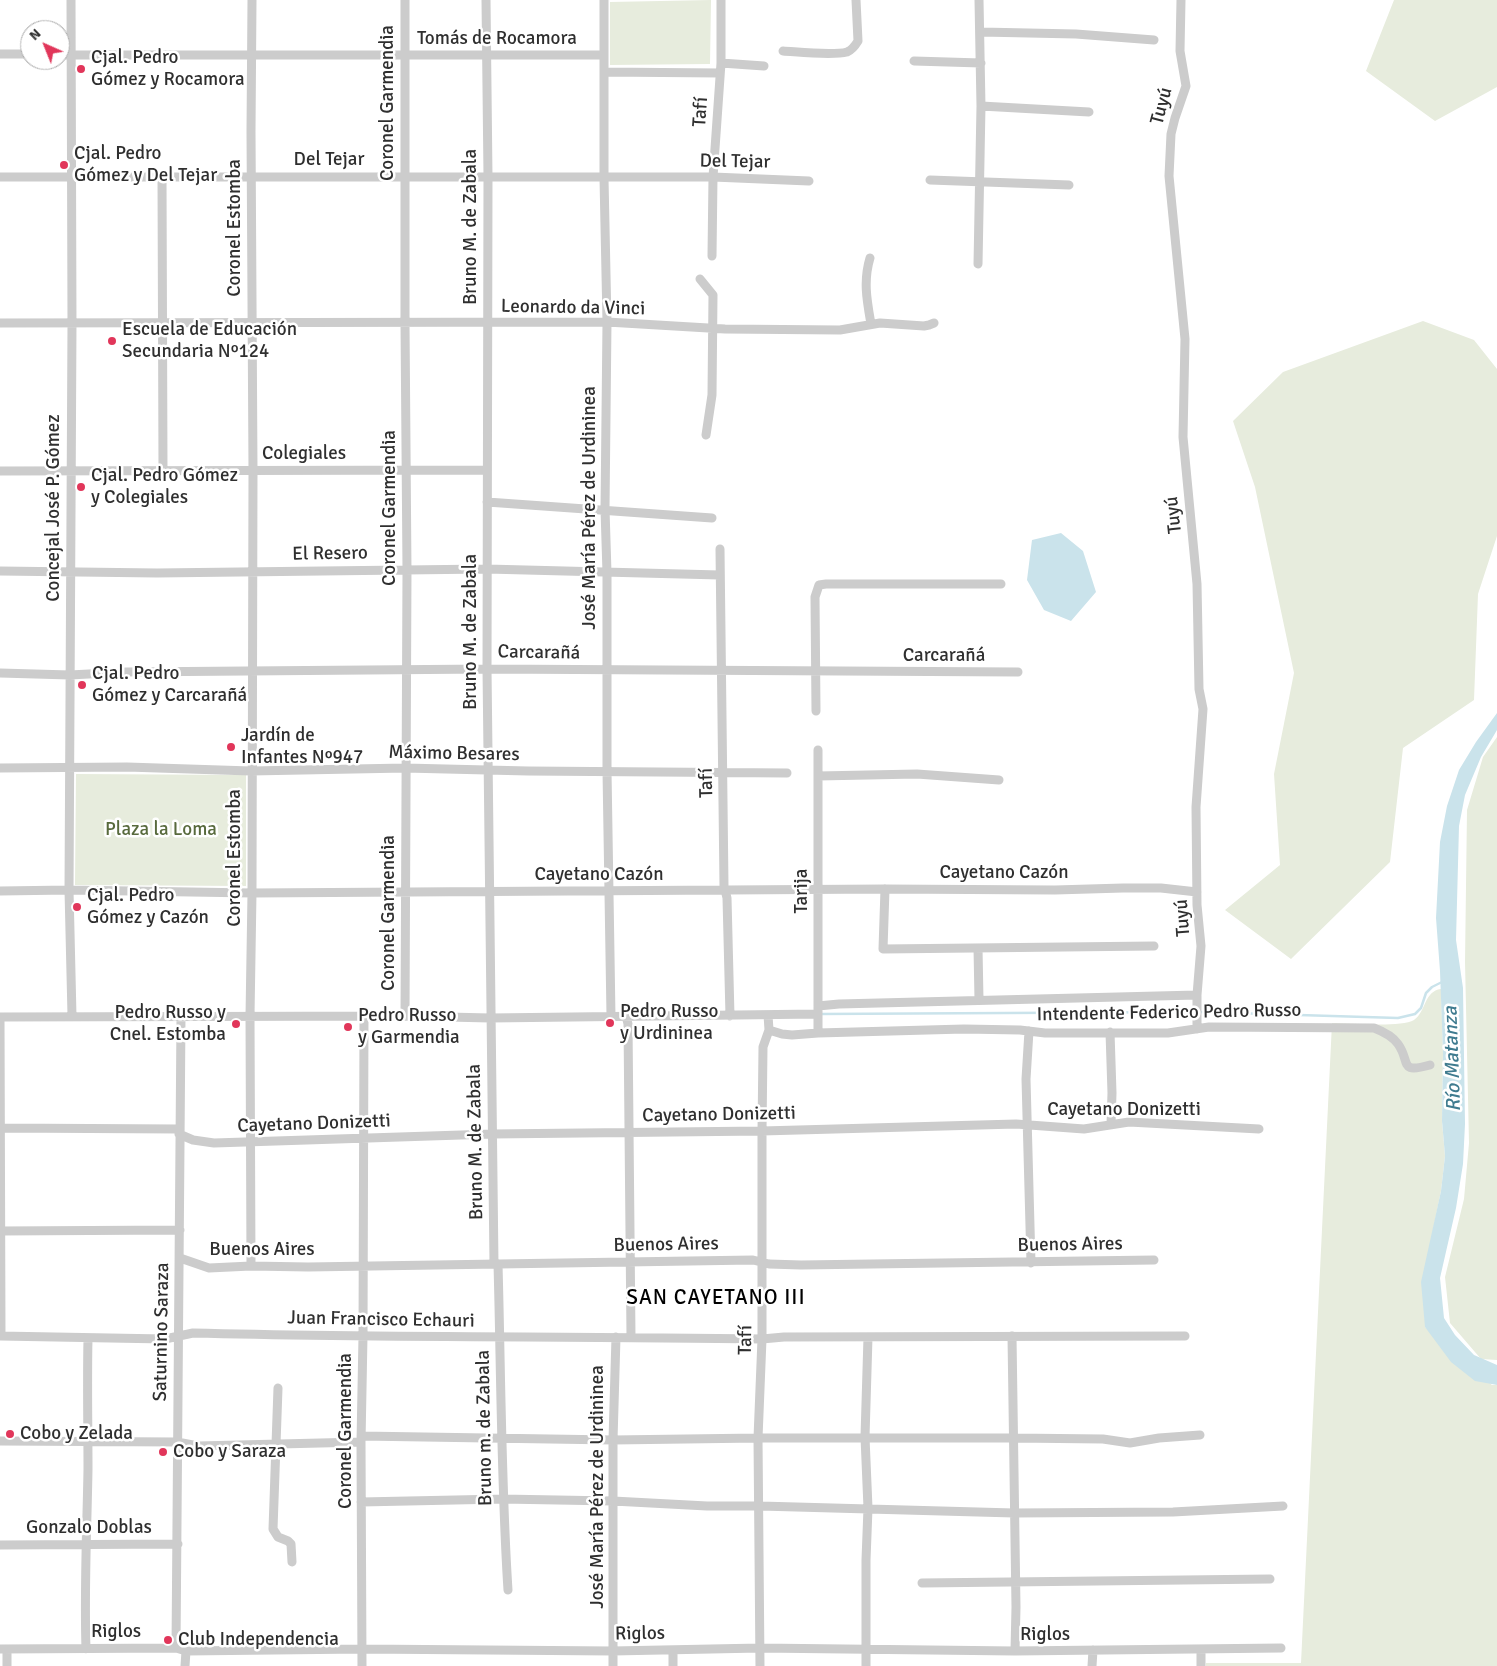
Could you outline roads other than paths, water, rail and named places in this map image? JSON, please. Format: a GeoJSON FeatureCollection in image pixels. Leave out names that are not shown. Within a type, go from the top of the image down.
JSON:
{"type":"FeatureCollection","features":[{"type":"Feature","properties":{"kind":"street","name":"Concejal José P. Gómez"},"geometry":{"type":"LineString","coordinates":[[72,0],[69,890],[72,1016]]}},
{"type":"Feature","properties":{"kind":"street","name":"Coronel Estomba"},"geometry":{"type":"LineString","coordinates":[[251,1266],[252,0]]}},
{"type":"Feature","properties":{"kind":"street","name":"Coronel Garmendia"},"geometry":{"type":"LineString","coordinates":[[405,0],[404,323],[407,471],[405,1016]]}},
{"type":"Feature","properties":{"kind":"street","name":"Bruno M. de Zabala"},"geometry":{"type":"LineString","coordinates":[[486,0],[488,176],[488,892],[496,1264]]}},
{"type":"Feature","properties":{"kind":"street","name":"José María Pérez de Urdininea"},"geometry":{"type":"LineString","coordinates":[[604,0],[604,178],[607,322],[605,509],[611,1016]]}},
{"type":"Feature","properties":{"kind":"street","name":"Tafí"},"geometry":{"type":"LineString","coordinates":[[712,256],[713,177],[722,64],[721,0]]}},
{"type":"Feature","properties":{"kind":"street"},"geometry":{"type":"LineString","coordinates":[[783,51],[848,52],[858,42],[856,0]]}},
{"type":"Feature","properties":{"kind":"street"},"geometry":{"type":"LineString","coordinates":[[978,264],[981,106],[979,0]]}},
{"type":"Feature","properties":{"kind":"street","name":"Tuyú"},"geometry":{"type":"LineString","coordinates":[[1181,0],[1180,51],[1186,86],[1171,134],[1169,176],[1185,339],[1183,437],[1197,584],[1199,689],[1203,709],[1196,807],[1197,892],[1201,946],[1196,1029]]}},
{"type":"Feature","properties":{"kind":"street"},"geometry":{"type":"LineString","coordinates":[[981,32],[1076,34],[1154,40]]}},
{"type":"Feature","properties":{"kind":"street"},"geometry":{"type":"LineString","coordinates":[[0,54],[20,54]]}},
{"type":"Feature","properties":{"kind":"street","name":"Tomás de Rocamora"},"geometry":{"type":"LineString","coordinates":[[72,55],[604,55]]}},
{"type":"Feature","properties":{"kind":"street"},"geometry":{"type":"LineString","coordinates":[[914,61],[981,64]]}},
{"type":"Feature","properties":{"kind":"street"},"geometry":{"type":"LineString","coordinates":[[722,64],[764,66]]}},
{"type":"Feature","properties":{"kind":"street"},"geometry":{"type":"LineString","coordinates":[[604,72],[720,74]]}},
{"type":"Feature","properties":{"kind":"street"},"geometry":{"type":"LineString","coordinates":[[981,106],[1089,112]]}},
{"type":"Feature","properties":{"kind":"street"},"geometry":{"type":"LineString","coordinates":[[162,176],[163,470]]}},
{"type":"Feature","properties":{"kind":"street","name":"Del Tejar"},"geometry":{"type":"LineString","coordinates":[[0,177],[488,176],[713,177],[809,180]]}},
{"type":"Feature","properties":{"kind":"street"},"geometry":{"type":"LineString","coordinates":[[930,180],[1069,185]]}},
{"type":"Feature","properties":{"kind":"street"},"geometry":{"type":"LineString","coordinates":[[870,258],[866,286],[871,324]]}},
{"type":"Feature","properties":{"kind":"street"},"geometry":{"type":"LineString","coordinates":[[700,279],[712,295],[712,395],[706,436]]}},
{"type":"Feature","properties":{"kind":"street","name":"Leonardo da Vinci"},"geometry":{"type":"LineString","coordinates":[[0,324],[252,322],[487,324],[607,322],[712,328],[840,330],[880,322],[924,326],[934,323]]}},
{"type":"Feature","properties":{"kind":"street","name":"Colegiales"},"geometry":{"type":"LineString","coordinates":[[0,471],[487,470]]}},
{"type":"Feature","properties":{"kind":"street"},"geometry":{"type":"LineString","coordinates":[[487,502],[712,518]]}},
{"type":"Feature","properties":{"kind":"street","name":"Tafí"},"geometry":{"type":"LineString","coordinates":[[720,549],[724,886],[727,898],[730,1016]]}},
{"type":"Feature","properties":{"kind":"street","name":"El Resero"},"geometry":{"type":"LineString","coordinates":[[0,571],[487,569],[720,575]]}},
{"type":"Feature","properties":{"kind":"street"},"geometry":{"type":"LineString","coordinates":[[816,711],[815,597],[819,585],[1001,584]]}},
{"type":"Feature","properties":{"kind":"street","name":"Carcarañá"},"geometry":{"type":"LineString","coordinates":[[0,673],[70,675],[487,668],[1018,672]]}},
{"type":"Feature","properties":{"kind":"street","name":"Tarija"},"geometry":{"type":"LineString","coordinates":[[818,750],[818,1033]]}},
{"type":"Feature","properties":{"kind":"street","name":"Máximo Besares"},"geometry":{"type":"LineString","coordinates":[[0,768],[70,767],[252,771],[405,768],[723,774],[787,773]]}},
{"type":"Feature","properties":{"kind":"street"},"geometry":{"type":"LineString","coordinates":[[818,776],[917,774],[999,780]]}},
{"type":"Feature","properties":{"kind":"street","name":"Cayetano Cazón"},"geometry":{"type":"LineString","coordinates":[[0,891],[69,890],[252,893],[1161,888],[1197,892]]}},
{"type":"Feature","properties":{"kind":"street"},"geometry":{"type":"LineString","coordinates":[[885,889],[883,949],[1154,946]]}},
{"type":"Feature","properties":{"kind":"street"},"geometry":{"type":"LineString","coordinates":[[978,948],[979,1000]]}},
{"type":"Feature","properties":{"kind":"street"},"geometry":{"type":"LineString","coordinates":[[1,1336],[0,1017],[405,1016],[490,1018],[730,1016],[768,1015],[818,1010],[839,1004],[1197,995]]}},
{"type":"Feature","properties":{"kind":"street","name":"Tafí"},"geometry":{"type":"LineString","coordinates":[[760,1666],[758,1438],[763,1263],[763,1047],[769,1030],[768,1015]]}},
{"type":"Feature","properties":{"kind":"street","name":"Saturnino Saraza"},"geometry":{"type":"LineString","coordinates":[[176,1648],[181,1016]]}},
{"type":"Feature","properties":{"kind":"street","name":"Coronel Garmendia"},"geometry":{"type":"LineString","coordinates":[[362,1666],[361,1439],[364,1016]]}},
{"type":"Feature","properties":{"kind":"street"},"geometry":{"type":"LineString","coordinates":[[626,1016],[628,1024],[630,1133],[631,1337]]}},
{"type":"Feature","properties":{"kind":"street","name":"Intendente Federico Pedro Russo"},"geometry":{"type":"LineString","coordinates":[[769,1030],[792,1035],[964,1029],[1168,1033],[1209,1027],[1374,1028],[1398,1043],[1404,1062],[1408,1066],[1416,1069],[1430,1065]]}},
{"type":"Feature","properties":{"kind":"street"},"geometry":{"type":"LineString","coordinates":[[1029,1031],[1026,1079],[1031,1263]]}},
{"type":"Feature","properties":{"kind":"street"},"geometry":{"type":"LineString","coordinates":[[1110,1032],[1111,1124]]}},
{"type":"Feature","properties":{"kind":"street","name":"Cayetano Donizetti"},"geometry":{"type":"LineString","coordinates":[[0,1128],[179,1132],[193,1140],[214,1143],[492,1134],[762,1131],[1028,1125],[1084,1129],[1129,1122],[1259,1129]]}},
{"type":"Feature","properties":{"kind":"street"},"geometry":{"type":"LineString","coordinates":[[1,1231],[180,1230]]}},
{"type":"Feature","properties":{"kind":"street","name":"Buenos Aires"},"geometry":{"type":"LineString","coordinates":[[180,1258],[209,1268],[753,1260],[769,1264],[802,1265],[1154,1260]]}},
{"type":"Feature","properties":{"kind":"street","name":"Bruno m. de Zabala"},"geometry":{"type":"LineString","coordinates":[[496,1264],[503,1437],[502,1499],[508,1590]]}},
{"type":"Feature","properties":{"kind":"street","name":"Juan Francisco Echauri"},"geometry":{"type":"LineString","coordinates":[[1,1336],[88,1339],[165,1339],[193,1333],[500,1338],[762,1339],[784,1337],[1185,1336]]}},
{"type":"Feature","properties":{"kind":"street"},"geometry":{"type":"LineString","coordinates":[[1012,1336],[1015,1651]]}},
{"type":"Feature","properties":{"kind":"street","name":"José María Pérez de Urdininea"},"geometry":{"type":"LineString","coordinates":[[613,1666],[613,1440],[616,1337]]}},
{"type":"Feature","properties":{"kind":"street"},"geometry":{"type":"LineString","coordinates":[[866,1666],[868,1508],[865,1438],[868,1337]]}},
{"type":"Feature","properties":{"kind":"street"},"geometry":{"type":"LineString","coordinates":[[86,1649],[85,1588],[88,1441],[86,1395],[88,1339]]}},
{"type":"Feature","properties":{"kind":"street"},"geometry":{"type":"LineString","coordinates":[[278,1388],[273,1529],[278,1537],[291,1544],[292,1562]]}},
{"type":"Feature","properties":{"kind":"street"},"geometry":{"type":"LineString","coordinates":[[0,1441],[177,1442],[198,1446],[361,1439],[503,1437],[613,1440],[1014,1438],[1103,1439],[1130,1443],[1160,1438],[1200,1435]]}},
{"type":"Feature","properties":{"kind":"street"},"geometry":{"type":"LineString","coordinates":[[361,1502],[502,1499],[1014,1513],[1173,1512],[1283,1506]]}},
{"type":"Feature","properties":{"kind":"street","name":"Gonzalo Doblas"},"geometry":{"type":"LineString","coordinates":[[0,1544],[178,1544]]}},
{"type":"Feature","properties":{"kind":"street"},"geometry":{"type":"LineString","coordinates":[[922,1583],[1270,1579]]}},
{"type":"Feature","properties":{"kind":"street","name":"Riglos"},"geometry":{"type":"LineString","coordinates":[[4,1649],[176,1648],[186,1651],[362,1649],[613,1651],[760,1648],[1015,1651],[1281,1648]]}},
{"type":"Feature","properties":{"kind":"street"},"geometry":{"type":"LineString","coordinates":[[4,1649],[7,1666]]}},
{"type":"Feature","properties":{"kind":"street"},"geometry":{"type":"LineString","coordinates":[[1201,1649],[1201,1666]]}},
{"type":"Feature","properties":{"kind":"street"},"geometry":{"type":"LineString","coordinates":[[673,1650],[673,1666]]}},
{"type":"Feature","properties":{"kind":"street"},"geometry":{"type":"LineString","coordinates":[[1092,1666],[1093,1650]]}},
{"type":"Feature","properties":{"kind":"street"},"geometry":{"type":"LineString","coordinates":[[185,1666],[186,1651]]}},
{"type":"Feature","properties":{"kind":"water"},"geometry":{"type":"Polygon","coordinates":[[[1061,533],[1083,551],[1096,592],[1071,621],[1044,610],[1027,580],[1032,540],[1061,533]]]}},
{"type":"Feature","properties":{"kind":"water","name":"Río Matanza"},"geometry":{"type":"Polygon","coordinates":[[[1497,713],[1497,730],[1481,757],[1465,795],[1459,826],[1456,940],[1463,988],[1465,1124],[1463,1164],[1456,1208],[1440,1278],[1444,1318],[1455,1335],[1474,1355],[1497,1365],[1497,1385],[1475,1381],[1451,1362],[1425,1327],[1421,1282],[1441,1191],[1445,1156],[1442,1121],[1443,1053],[1440,971],[1436,918],[1440,842],[1447,806],[1459,770],[1497,713]]]}},
{"type":"Feature","properties":{"kind":"waterway"},"geometry":{"type":"LineString","coordinates":[[1200,1012],[1398,1018],[1415,1014],[1421,1008],[1426,993],[1432,987],[1444,981]]}},
{"type":"Feature","properties":{"kind":"waterway"},"geometry":{"type":"LineString","coordinates":[[820,1014],[1194,1012]]}},
{"type":"Feature","properties":{"kind":"place","name":"Cjal. Pedro Gómez y Rocamora"},"geometry":{"type":"Point","coordinates":[81,69]}},
{"type":"Feature","properties":{"kind":"place","name":"Cjal. Pedro Gómez y Del Tejar"},"geometry":{"type":"Point","coordinates":[64,165]}},
{"type":"Feature","properties":{"kind":"place","name":"Escuela de Educación Secundaria Nº124"},"geometry":{"type":"Point","coordinates":[112,341]}},
{"type":"Feature","properties":{"kind":"place","name":"Cjal. Pedro Gómez y Colegiales"},"geometry":{"type":"Point","coordinates":[81,487]}},
{"type":"Feature","properties":{"kind":"place","name":"Cjal. Pedro Gómez y Carcarañá"},"geometry":{"type":"Point","coordinates":[82,685]}},
{"type":"Feature","properties":{"kind":"place","name":"Jardín de Infantes Nº947"},"geometry":{"type":"Point","coordinates":[231,747]}},
{"type":"Feature","properties":{"kind":"place","name":"Cjal. Pedro Gómez y Cazón"},"geometry":{"type":"Point","coordinates":[77,907]}},
{"type":"Feature","properties":{"kind":"place","name":"Pedro Russo y Urdininea"},"geometry":{"type":"Point","coordinates":[610,1023]}},
{"type":"Feature","properties":{"kind":"place","name":"Pedro Russo y Cnel. Estomba"},"geometry":{"type":"Point","coordinates":[236,1024]}},
{"type":"Feature","properties":{"kind":"place","name":"Pedro Russo y Garmendia"},"geometry":{"type":"Point","coordinates":[348,1027]}},
{"type":"Feature","properties":{"kind":"place","name":"Cobo y Zelada"},"geometry":{"type":"Point","coordinates":[10,1434]}},
{"type":"Feature","properties":{"kind":"place","name":"Cobo y Saraza"},"geometry":{"type":"Point","coordinates":[163,1452]}},
{"type":"Feature","properties":{"kind":"place","name":"Club Independencia"},"geometry":{"type":"Point","coordinates":[168,1640]}},
{"type":"Feature","properties":{"kind":"district","name":"SAN CAYETANO III"},"geometry":{"type":"Point","coordinates":[716,1298]}},
{"type":"Feature","properties":{"kind":"park label","name":"Plaza la Loma"},"geometry":{"type":"Point","coordinates":[161,830]}}]}
